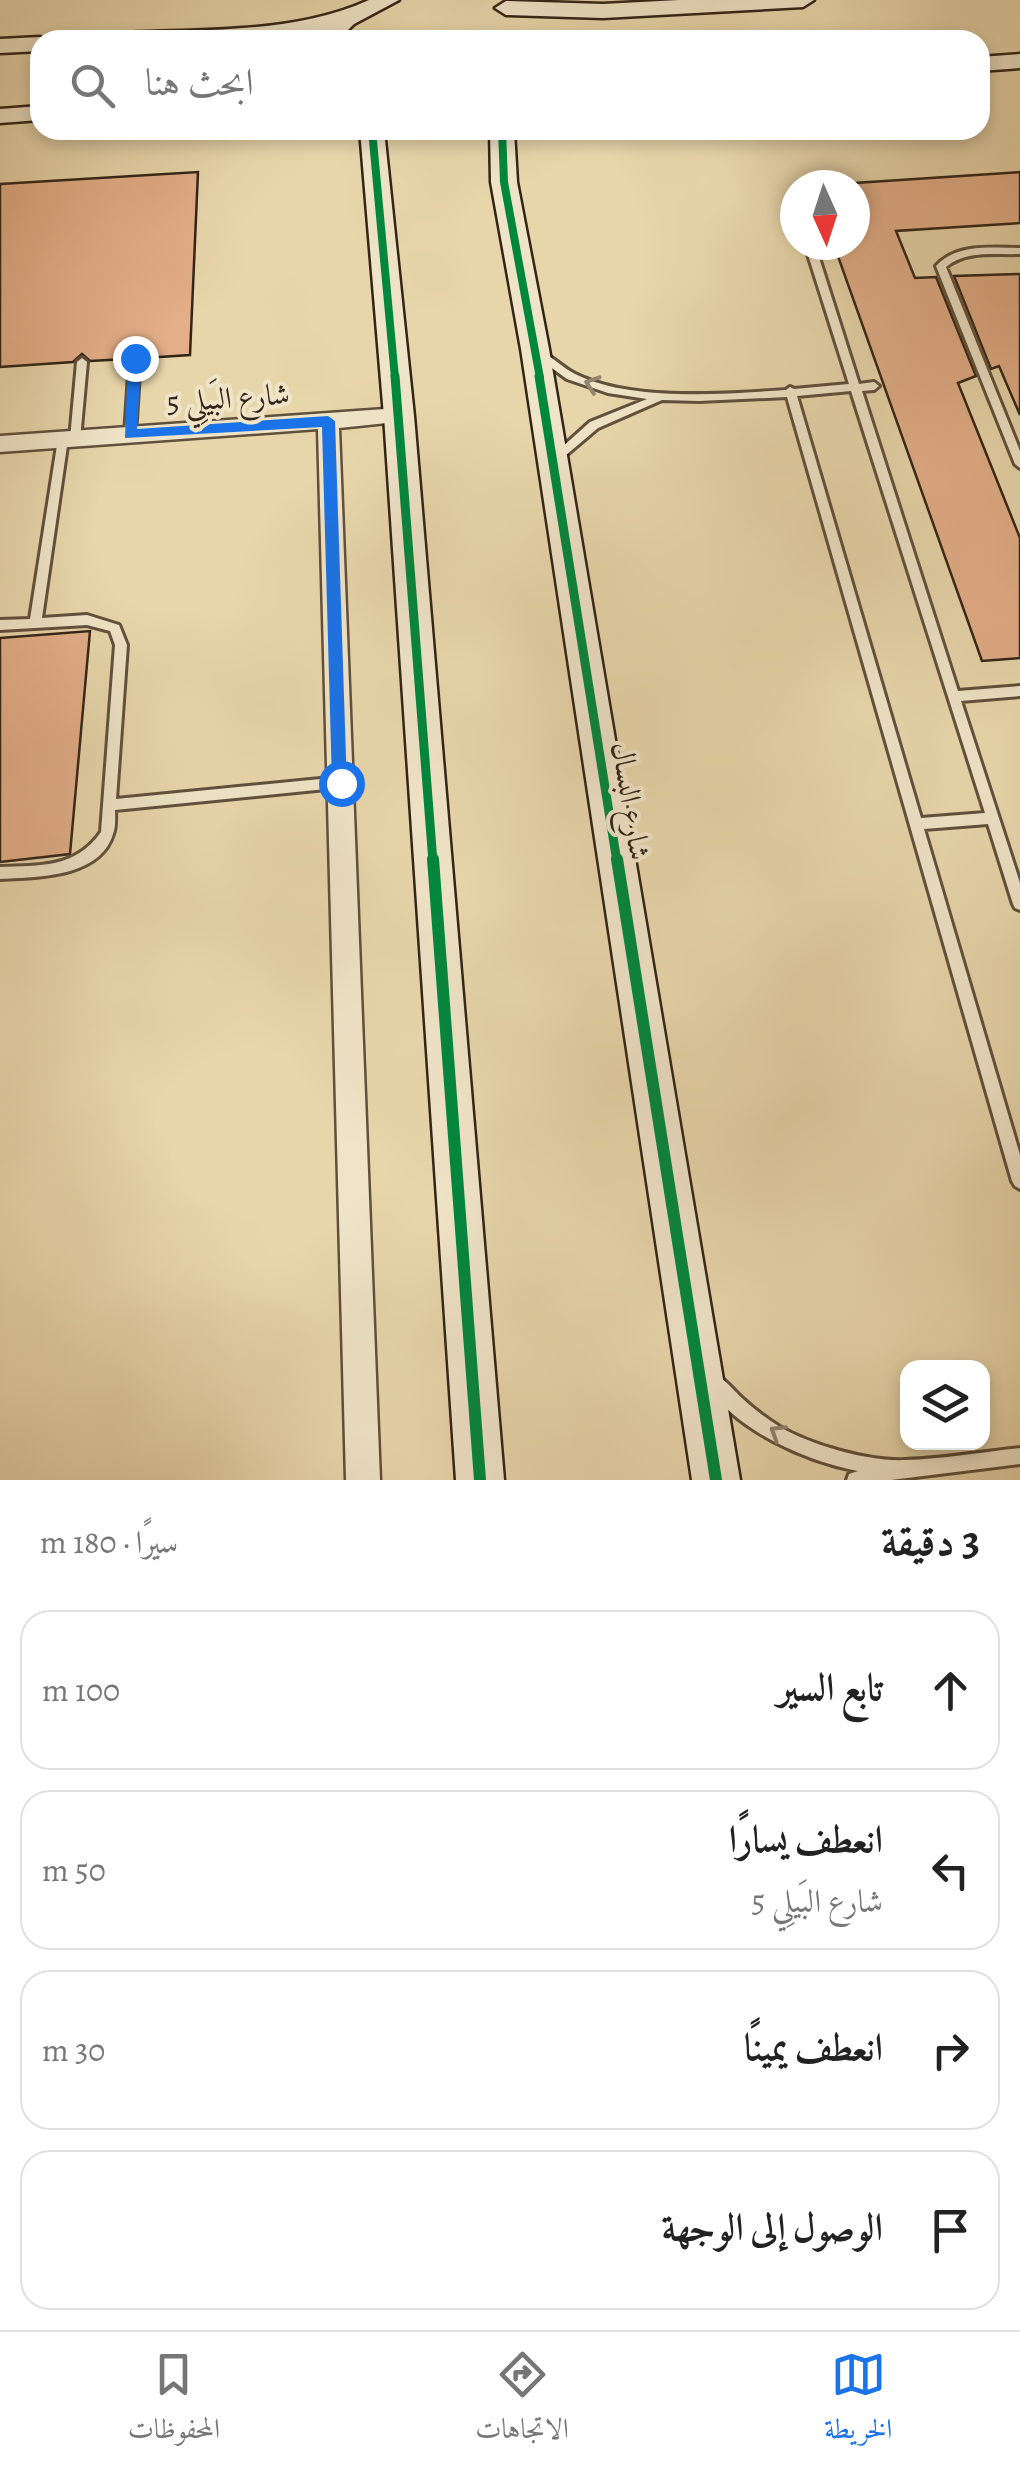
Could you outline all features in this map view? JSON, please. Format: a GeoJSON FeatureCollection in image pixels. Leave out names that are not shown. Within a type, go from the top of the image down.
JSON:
{"type":"FeatureCollection","features":[{"type":"Feature","properties":{"kind":"street"},"geometry":{"type":"LineString","coordinates":[[267,30],[388,0]]}},
{"type":"Feature","properties":{"kind":"street"},"geometry":{"type":"LineString","coordinates":[[495,4],[603,11],[804,0]]}},
{"type":"Feature","properties":{"kind":"street"},"geometry":{"type":"LineString","coordinates":[[495,4],[534,30]]}},
{"type":"Feature","properties":{"kind":"street"},"geometry":{"type":"LineString","coordinates":[[337,30],[357,9]]}},
{"type":"Feature","properties":{"kind":"street"},"geometry":{"type":"LineString","coordinates":[[0,46],[30,44]]}},
{"type":"Feature","properties":{"kind":"street"},"geometry":{"type":"LineString","coordinates":[[990,63],[1020,61]]}},
{"type":"Feature","properties":{"kind":"street"},"geometry":{"type":"LineString","coordinates":[[0,116],[30,114]]}},
{"type":"Feature","properties":{"kind":"street"},"geometry":{"type":"LineString","coordinates":[[373,140],[400,416],[480,1480]]}},
{"type":"Feature","properties":{"kind":"street","name":"شارع البسال"},"geometry":{"type":"LineString","coordinates":[[502,140],[504,182],[535,349],[716,1480]]}},
{"type":"Feature","properties":{"kind":"street","name":"شارع البَيلِي 5"},"geometry":{"type":"LineString","coordinates":[[0,444],[400,416]]}},
{"type":"Feature","properties":{"kind":"street"},"geometry":{"type":"LineString","coordinates":[[328,421],[364,1480]]}},
{"type":"Feature","properties":{"kind":"lane"},"geometry":{"type":"LineString","coordinates":[[1020,251],[957,255],[946,258],[941,266],[1020,464]]}},
{"type":"Feature","properties":{"kind":"lane"},"geometry":{"type":"LineString","coordinates":[[815,260],[1020,904]]}},
{"type":"Feature","properties":{"kind":"lane"},"geometry":{"type":"LineString","coordinates":[[535,349],[549,364],[586,383],[659,398],[874,386]]}},
{"type":"Feature","properties":{"kind":"lane"},"geometry":{"type":"LineString","coordinates":[[130,435],[135,358]]}},
{"type":"Feature","properties":{"kind":"lane"},"geometry":{"type":"LineString","coordinates":[[35,623],[82,362]]}},
{"type":"Feature","properties":{"kind":"lane"},"geometry":{"type":"LineString","coordinates":[[790,391],[1020,1181]]}},
{"type":"Feature","properties":{"kind":"lane"},"geometry":{"type":"LineString","coordinates":[[551,463],[594,424],[659,398]]}},
{"type":"Feature","properties":{"kind":"lane"},"geometry":{"type":"LineString","coordinates":[[0,625],[98,620],[116,628],[120,636],[106,834],[89,858],[60,869],[0,873]]}},
{"type":"Feature","properties":{"kind":"lane"},"geometry":{"type":"LineString","coordinates":[[954,696],[1020,691]]}},
{"type":"Feature","properties":{"kind":"lane"},"geometry":{"type":"LineString","coordinates":[[110,805],[341,783]]}},
{"type":"Feature","properties":{"kind":"lane"},"geometry":{"type":"LineString","coordinates":[[916,824],[993,818]]}},
{"type":"Feature","properties":{"kind":"lane"},"geometry":{"type":"LineString","coordinates":[[696,1360],[746,1412],[776,1434],[842,1462],[902,1469]]}},
{"type":"Feature","properties":{"kind":"lane"},"geometry":{"type":"LineString","coordinates":[[855,1480],[902,1469],[1020,1456]]}},
{"type":"Feature","properties":{"kind":"building"},"geometry":{"type":"Polygon","coordinates":[[[198,172],[190,355],[144,358],[135,350],[126,359],[90,361],[82,354],[73,362],[0,367],[0,184],[198,172]]]}},
{"type":"Feature","properties":{"kind":"building"},"geometry":{"type":"Polygon","coordinates":[[[1020,172],[1020,223],[896,231],[915,278],[936,277],[976,376],[958,383],[1020,538],[1020,658],[982,661],[839,260],[870,260],[870,182],[1020,172]]]}},
{"type":"Feature","properties":{"kind":"building"},"geometry":{"type":"Polygon","coordinates":[[[1020,274],[1020,415],[999,366],[991,369],[954,276],[1020,274]]]}},
{"type":"Feature","properties":{"kind":"building"},"geometry":{"type":"Polygon","coordinates":[[[90,631],[70,854],[0,862],[0,638],[90,631]]]}},
{"type":"Feature","properties":{"kind":"cycle path"},"geometry":{"type":"LineString","coordinates":[[373,140],[399,416],[480,1480]]}},
{"type":"Feature","properties":{"kind":"cycle path"},"geometry":{"type":"LineString","coordinates":[[502,140],[504,182],[535,349],[716,1480]]}},
{"type":"Feature","properties":{"kind":"route"},"geometry":{"type":"LineString","coordinates":[[135,358],[130,435],[328,421],[341,783]]}}]}
